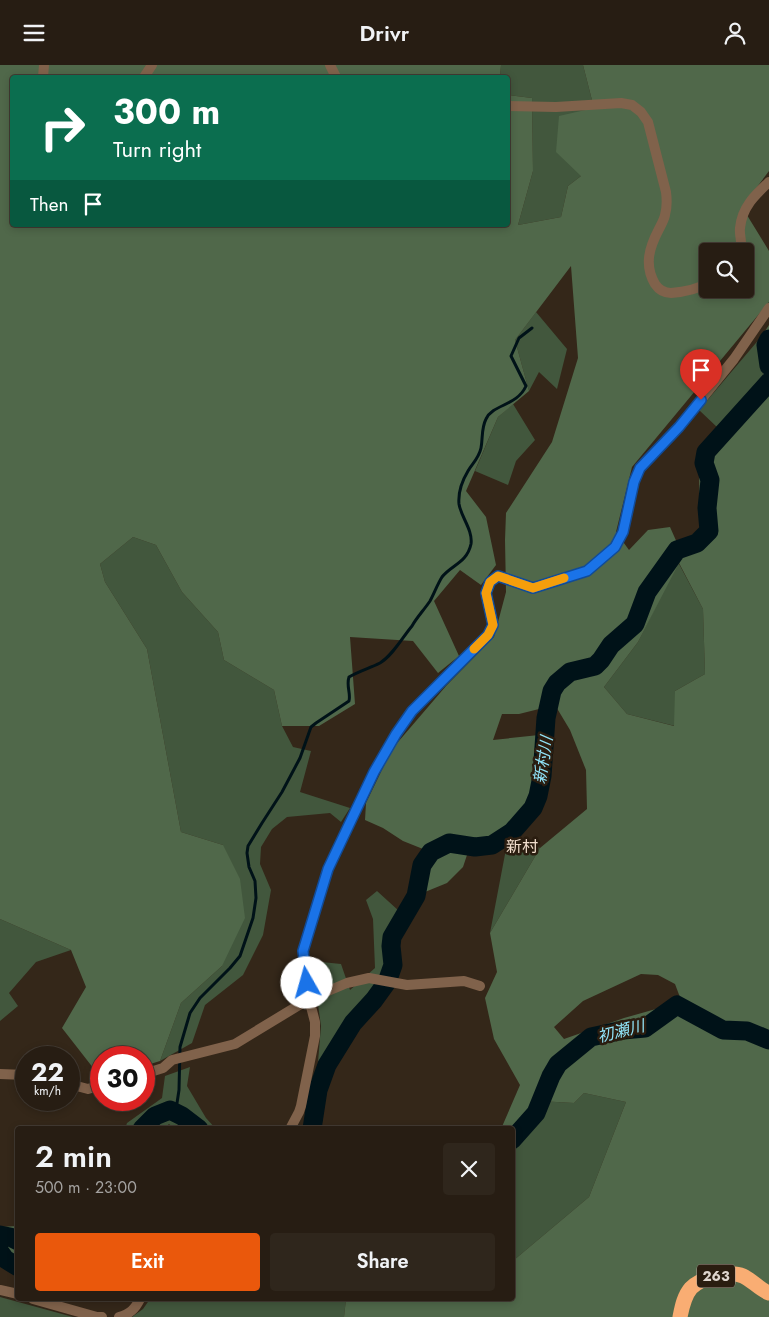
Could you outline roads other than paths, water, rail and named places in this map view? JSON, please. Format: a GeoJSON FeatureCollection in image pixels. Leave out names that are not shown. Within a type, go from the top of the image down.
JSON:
{"type":"FeatureCollection","features":[{"type":"Feature","properties":{"kind":"highway","name":"263"},"geometry":{"type":"LineString","coordinates":[[680,1317],[682,1305],[691,1288],[706,1279],[724,1274],[741,1275],[769,1293]]}},
{"type":"Feature","properties":{"kind":"street"},"geometry":{"type":"LineString","coordinates":[[510,106],[556,107],[621,103],[632,105],[641,112],[648,122],[666,192],[665,217],[652,243],[649,254],[650,274],[657,287],[665,293],[683,292],[699,287]]}},
{"type":"Feature","properties":{"kind":"street"},"geometry":{"type":"LineString","coordinates":[[742,243],[740,229],[743,214],[750,201],[769,182]]}},
{"type":"Feature","properties":{"kind":"street"},"geometry":{"type":"LineString","coordinates":[[292,1126],[301,1106],[315,1036],[315,1022],[303,951],[328,869],[374,772],[396,734],[412,711],[488,635],[493,625],[486,593],[490,582],[498,576],[533,588],[587,571],[615,547],[623,532],[634,482],[640,468],[679,427],[734,359],[769,308]]}},
{"type":"Feature","properties":{"kind":"street"},"geometry":{"type":"LineString","coordinates":[[155,1071],[163,1068],[172,1060],[190,1054],[219,1049],[235,1043],[310,999],[346,983],[369,978],[407,985],[464,981],[480,986]]}},
{"type":"Feature","properties":{"kind":"street"},"geometry":{"type":"LineString","coordinates":[[0,1074],[15,1075]]}},
{"type":"Feature","properties":{"kind":"street"},"geometry":{"type":"LineString","coordinates":[[0,1289],[15,1294]]}},
{"type":"Feature","properties":{"kind":"street"},"geometry":{"type":"LineString","coordinates":[[40,1301],[102,1317]]}},
{"type":"Feature","properties":{"kind":"street"},"geometry":{"type":"LineString","coordinates":[[119,1317],[128,1314],[139,1301]]}},
{"type":"Feature","properties":{"kind":"waterway"},"geometry":{"type":"LineString","coordinates":[[170,1110],[177,1103],[180,1047],[190,1013],[200,998],[240,956],[253,918],[256,898],[255,881],[249,867],[248,846],[282,792],[300,758],[311,727],[349,701],[349,677],[380,663],[389,656],[430,601],[442,577],[462,560],[469,550],[471,544],[469,529],[459,504],[461,487],[480,452],[483,426],[489,414],[517,397],[526,386],[511,356],[519,338],[532,328]]}},
{"type":"Feature","properties":{"kind":"waterway","name":"新村川"},"geometry":{"type":"LineString","coordinates":[[769,339],[766,345],[769,366]]}},
{"type":"Feature","properties":{"kind":"waterway","name":"新村川"},"geometry":{"type":"LineString","coordinates":[[312,1126],[318,1090],[327,1065],[353,1023],[387,982],[393,965],[392,937],[416,896],[422,865],[431,852],[449,843],[475,847],[492,845],[512,832],[533,808],[538,796],[542,776],[546,718],[552,691],[557,683],[570,672],[595,666],[601,660],[611,645],[635,624],[647,592],[677,550],[697,543],[709,531],[707,508],[710,480],[704,463],[706,452],[769,382]]}},
{"type":"Feature","properties":{"kind":"waterway","name":"初瀬川"},"geometry":{"type":"LineString","coordinates":[[515,1137],[536,1113],[558,1064],[591,1037],[623,1030],[645,1028],[677,1005],[723,1030],[747,1031],[769,1040]]}},
{"type":"Feature","properties":{"kind":"waterway","name":"新村川"},"geometry":{"type":"LineString","coordinates":[[145,1126],[155,1116],[170,1110],[195,1126]]}},
{"type":"Feature","properties":{"kind":"waterway","name":"新村川"},"geometry":{"type":"LineString","coordinates":[[0,1235],[15,1240]]}},
{"type":"Feature","properties":{"kind":"waterway","name":"初瀬川"},"geometry":{"type":"LineString","coordinates":[[0,1252],[5,1259],[15,1265]]}},
{"type":"Feature","properties":{"kind":"district","name":"新村"},"geometry":{"type":"Point","coordinates":[522,846]}}]}
